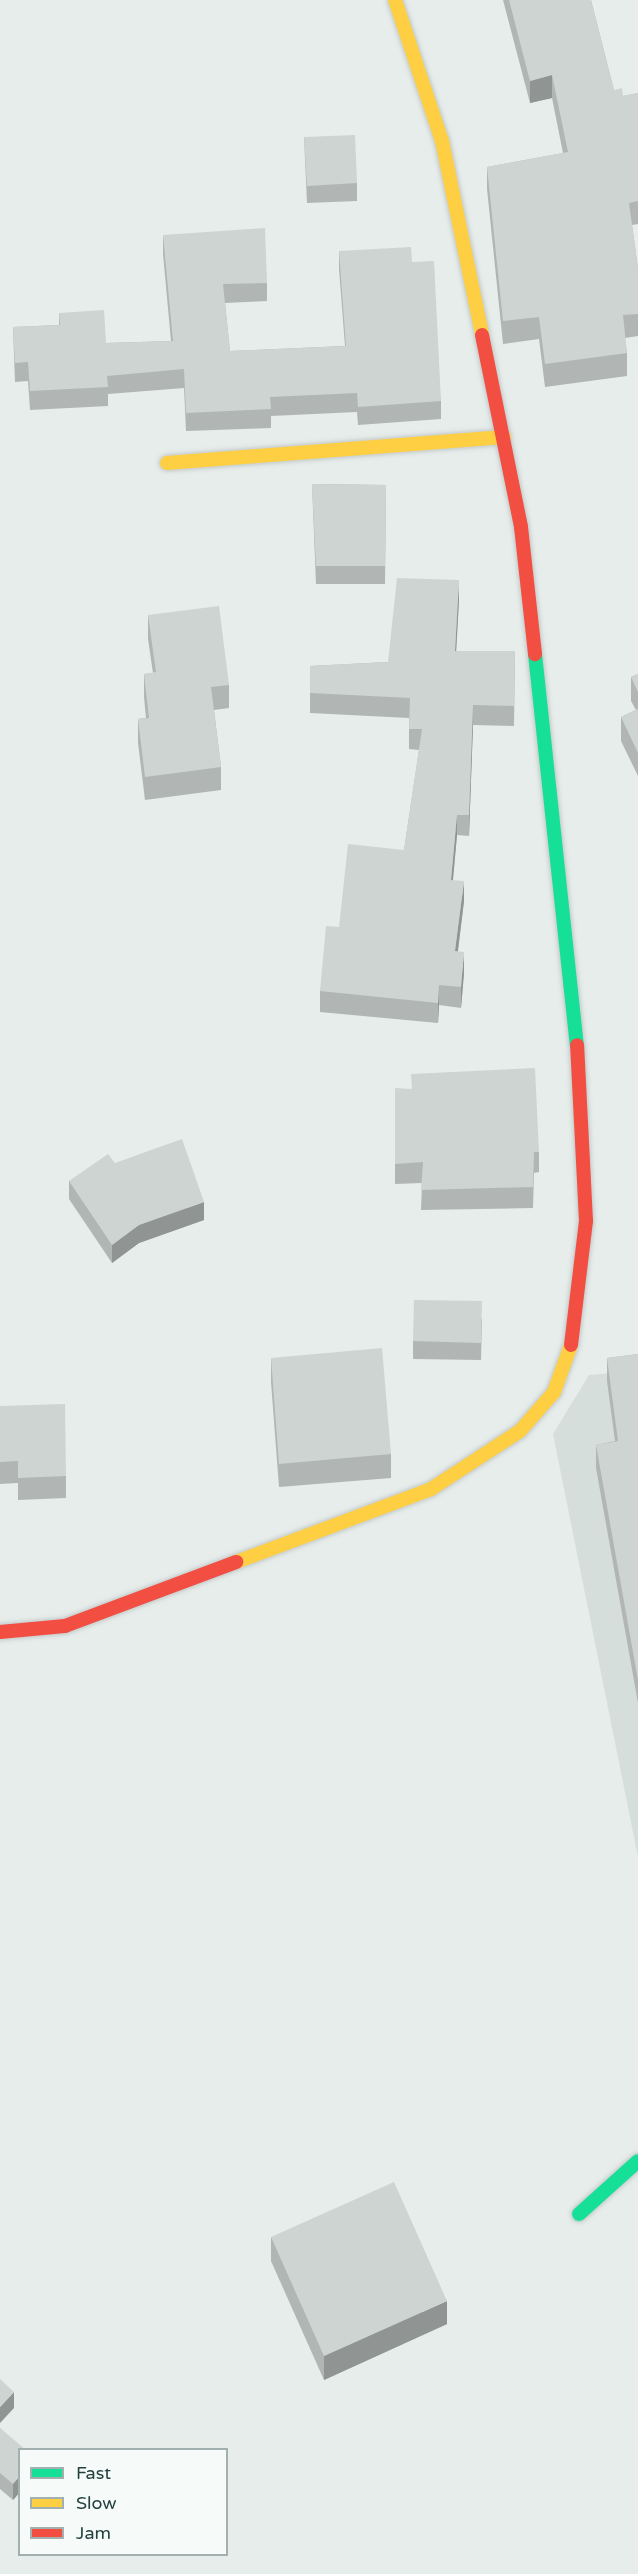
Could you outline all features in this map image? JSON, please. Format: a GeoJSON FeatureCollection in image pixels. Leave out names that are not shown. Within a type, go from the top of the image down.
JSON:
{"type":"FeatureCollection","features":[{"type":"Feature","properties":{"kind":"street"},"geometry":{"type":"LineString","coordinates":[[0,1632],[65,1626],[430,1489],[520,1431],[554,1392],[570,1354],[586,1221],[582,1087],[521,527],[442,141],[426,80],[395,0]]}},
{"type":"Feature","properties":{"kind":"street"},"geometry":{"type":"LineString","coordinates":[[167,463],[504,437]]}},
{"type":"Feature","properties":{"kind":"street"},"geometry":{"type":"LineString","coordinates":[[579,2214],[638,2161]]}},
{"type":"Feature","properties":{"kind":"shaded area"},"geometry":{"type":"Polygon","coordinates":[[[638,1371],[638,1857],[553,1434],[589,1375],[638,1371]]]}},
{"type":"Feature","properties":{"kind":"building"},"geometry":{"type":"Polygon","coordinates":[[[509,0],[591,0],[614,90],[622,88],[623,96],[638,93],[638,201],[629,203],[638,268],[638,314],[623,315],[627,353],[545,364],[539,317],[503,321],[487,167],[568,152],[552,75],[530,81],[509,0]]]}},
{"type":"Feature","properties":{"kind":"building"},"geometry":{"type":"Polygon","coordinates":[[[355,135],[357,183],[307,186],[304,137],[355,135]]]}},
{"type":"Feature","properties":{"kind":"building"},"geometry":{"type":"Polygon","coordinates":[[[265,228],[267,283],[223,284],[230,351],[346,346],[339,251],[411,247],[412,262],[434,261],[441,401],[358,407],[357,393],[270,397],[271,409],[186,413],[184,369],[107,376],[108,387],[30,391],[28,362],[15,363],[13,327],[60,325],[59,313],[104,310],[106,343],[173,341],[163,235],[265,228]]]}},
{"type":"Feature","properties":{"kind":"building"},"geometry":{"type":"Polygon","coordinates":[[[312,484],[386,485],[385,566],[316,566],[312,484]]]}},
{"type":"Feature","properties":{"kind":"building"},"geometry":{"type":"Polygon","coordinates":[[[397,578],[459,580],[455,651],[515,651],[514,706],[473,705],[469,815],[457,815],[451,880],[464,881],[455,951],[464,952],[461,987],[439,985],[438,1003],[320,991],[326,926],[339,927],[348,844],[404,850],[422,729],[409,729],[410,698],[310,693],[310,666],[388,662],[397,578]]]}},
{"type":"Feature","properties":{"kind":"building"},"geometry":{"type":"Polygon","coordinates":[[[219,606],[229,685],[211,687],[221,767],[145,777],[138,719],[149,718],[144,674],[156,672],[148,615],[219,606]]]}},
{"type":"Feature","properties":{"kind":"building"},"geometry":{"type":"Polygon","coordinates":[[[638,674],[638,692],[631,677],[638,674]]]}},
{"type":"Feature","properties":{"kind":"building"},"geometry":{"type":"Polygon","coordinates":[[[638,709],[638,753],[621,717],[638,709]]]}},
{"type":"Feature","properties":{"kind":"building"},"geometry":{"type":"Polygon","coordinates":[[[535,1068],[539,1152],[534,1152],[533,1187],[421,1190],[423,1162],[395,1164],[395,1088],[412,1089],[411,1074],[535,1068]]]}},
{"type":"Feature","properties":{"kind":"building"},"geometry":{"type":"Polygon","coordinates":[[[182,1139],[204,1202],[139,1225],[112,1245],[69,1181],[108,1154],[115,1163],[182,1139]]]}},
{"type":"Feature","properties":{"kind":"building"},"geometry":{"type":"Polygon","coordinates":[[[414,1300],[482,1301],[481,1343],[413,1341],[414,1300]]]}},
{"type":"Feature","properties":{"kind":"building"},"geometry":{"type":"Polygon","coordinates":[[[382,1348],[391,1454],[279,1464],[271,1358],[382,1348]]]}},
{"type":"Feature","properties":{"kind":"building"},"geometry":{"type":"Polygon","coordinates":[[[638,1354],[638,1680],[596,1445],[618,1441],[607,1358],[638,1354]]]}},
{"type":"Feature","properties":{"kind":"building"},"geometry":{"type":"Polygon","coordinates":[[[65,1404],[66,1476],[18,1478],[18,1461],[0,1462],[0,1406],[65,1404]]]}},
{"type":"Feature","properties":{"kind":"building"},"geometry":{"type":"Polygon","coordinates":[[[394,2182],[447,2301],[324,2356],[271,2237],[394,2182]]]}},
{"type":"Feature","properties":{"kind":"building"},"geometry":{"type":"Polygon","coordinates":[[[0,2379],[14,2392],[0,2407],[0,2379]]]}},
{"type":"Feature","properties":{"kind":"building"},"geometry":{"type":"Polygon","coordinates":[[[0,2428],[24,2448],[18,2448],[18,2478],[13,2484],[0,2473],[0,2428]]]}},
{"type":"Feature","properties":{"kind":"traffic: fast"},"geometry":{"type":"LineString","coordinates":[[535,654],[577,1045]]}},
{"type":"Feature","properties":{"kind":"traffic: fast"},"geometry":{"type":"LineString","coordinates":[[579,2214],[638,2161]]}},
{"type":"Feature","properties":{"kind":"traffic: slow"},"geometry":{"type":"LineString","coordinates":[[395,0],[442,141],[482,335]]}},
{"type":"Feature","properties":{"kind":"traffic: slow"},"geometry":{"type":"LineString","coordinates":[[167,463],[504,437]]}},
{"type":"Feature","properties":{"kind":"traffic: slow"},"geometry":{"type":"LineString","coordinates":[[236,1562],[431,1489],[520,1431],[554,1392],[571,1345]]}},
{"type":"Feature","properties":{"kind":"traffic: jam"},"geometry":{"type":"LineString","coordinates":[[482,335],[521,527],[535,654]]}},
{"type":"Feature","properties":{"kind":"traffic: jam"},"geometry":{"type":"LineString","coordinates":[[571,1345],[586,1221],[577,1045]]}},
{"type":"Feature","properties":{"kind":"traffic: jam"},"geometry":{"type":"LineString","coordinates":[[0,1632],[65,1626],[236,1562]]}}]}
